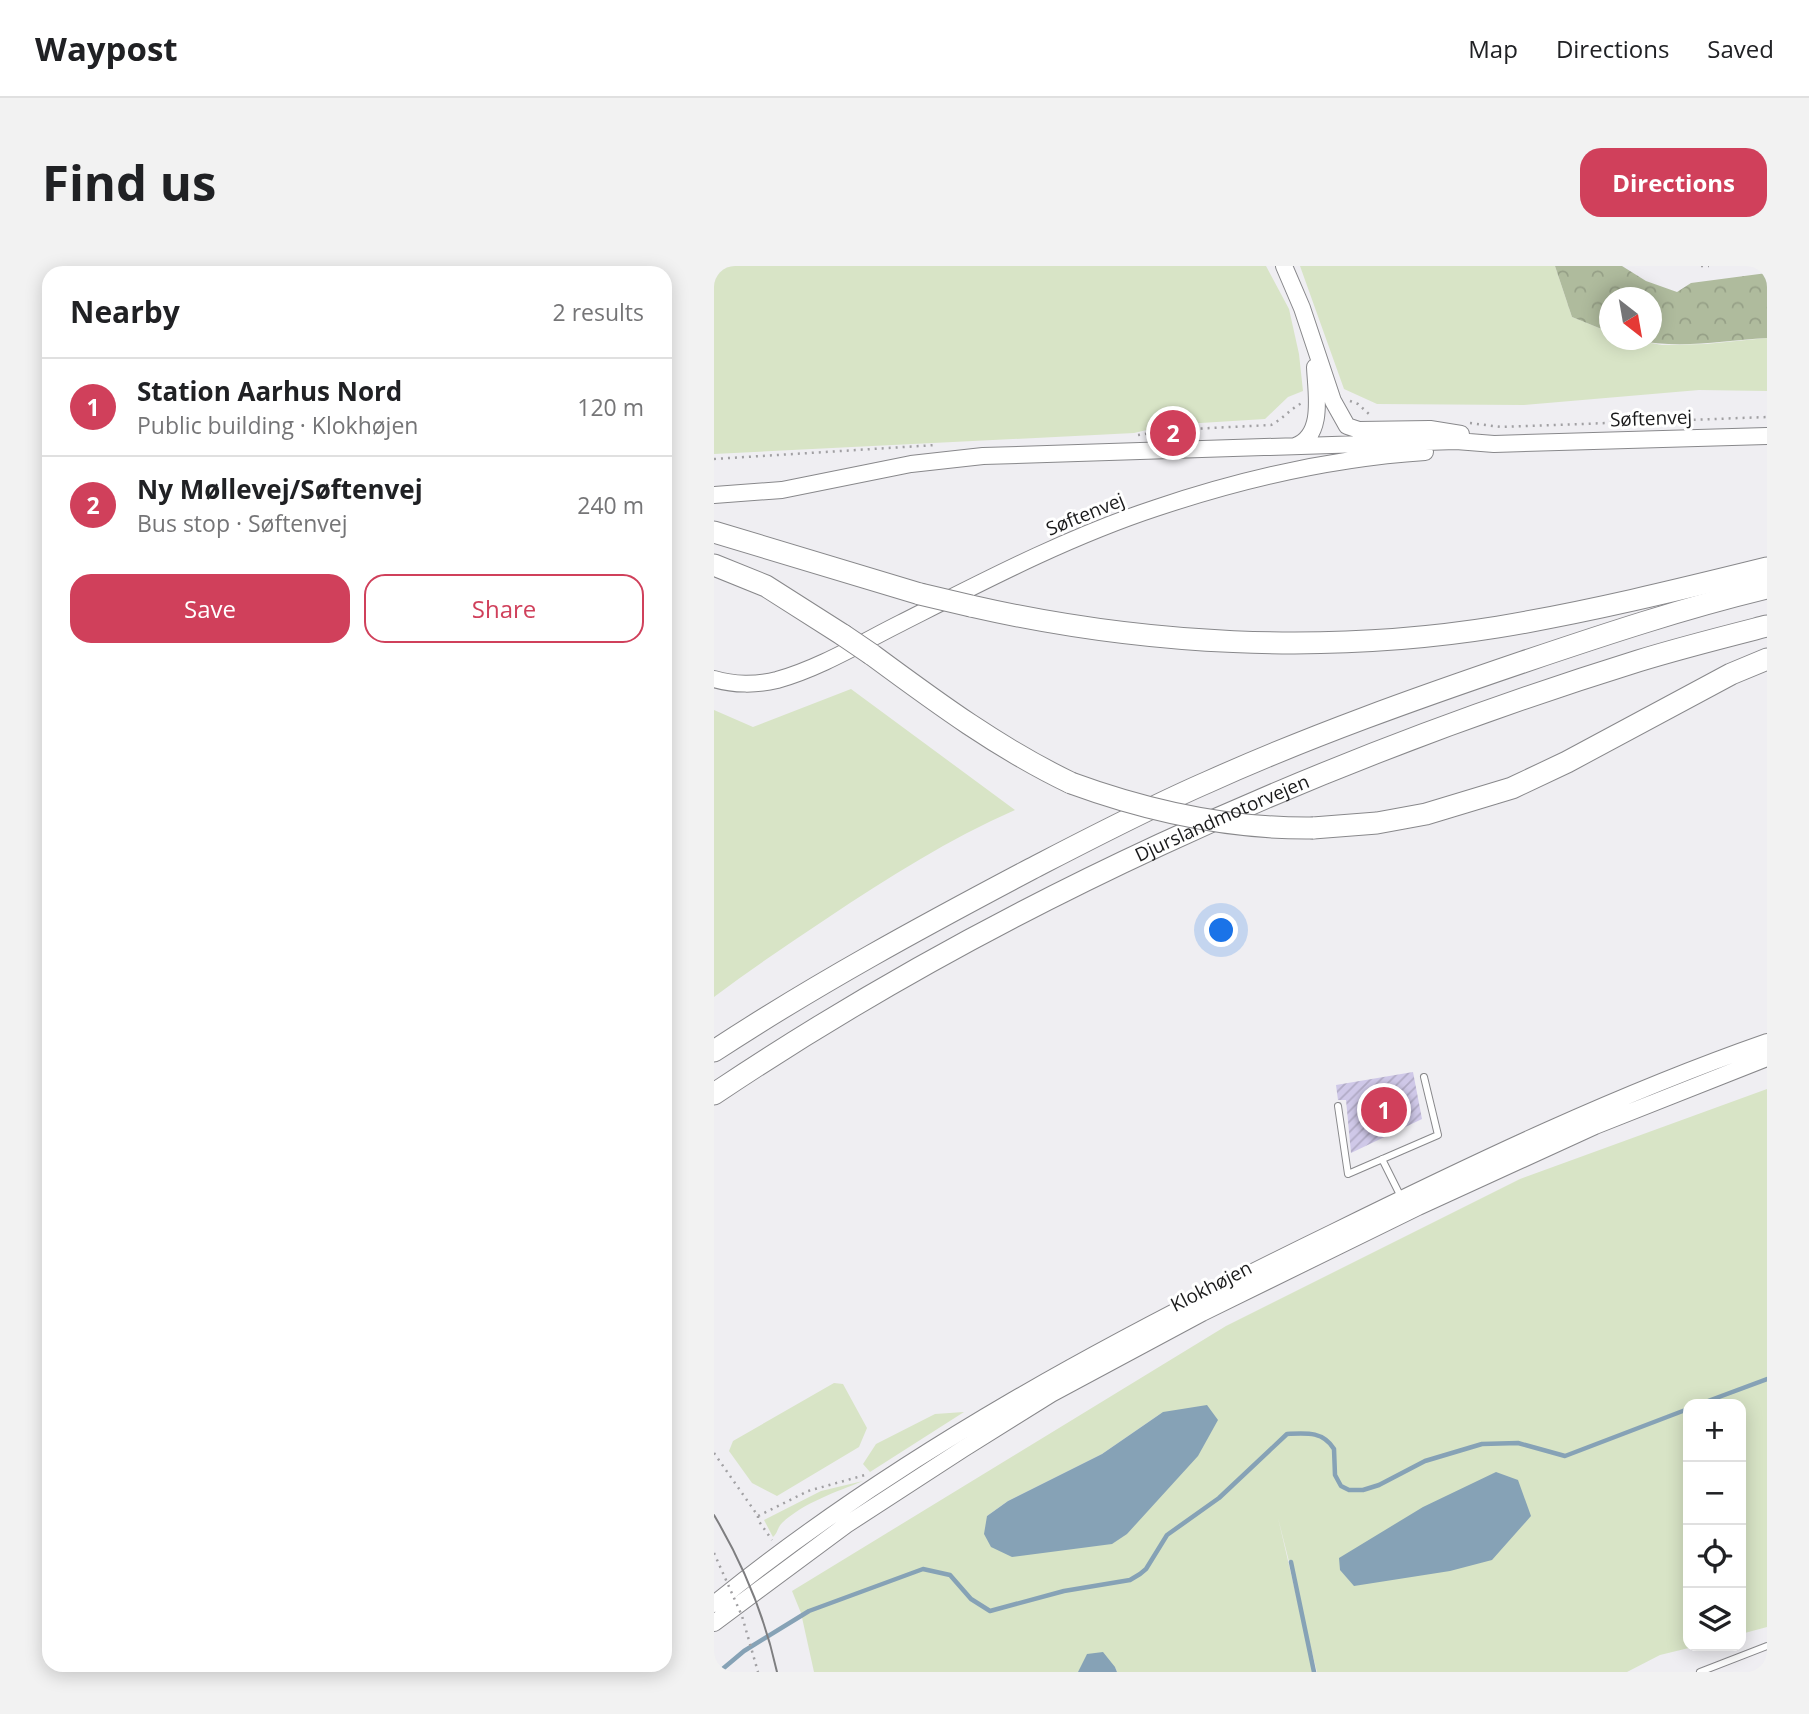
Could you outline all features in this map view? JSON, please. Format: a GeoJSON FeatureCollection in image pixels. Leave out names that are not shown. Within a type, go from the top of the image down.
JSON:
{"type":"FeatureCollection","features":[{"type":"Feature","properties":{"kind":"highway"},"geometry":{"type":"LineString","coordinates":[[714,532],[920,594],[1025,619],[1141,635],[1276,642],[1357,641],[1496,627],[1602,607],[1767,568]]}},
{"type":"Feature","properties":{"kind":"highway"},"geometry":{"type":"LineString","coordinates":[[714,565],[766,586],[844,635],[970,726],[1028,762],[1071,783],[1149,809],[1209,821],[1273,828],[1377,823],[1426,814],[1512,788],[1567,762],[1731,674],[1767,659]]}},
{"type":"Feature","properties":{"kind":"highway","name":"Djurslandmotorvejen"},"geometry":{"type":"LineString","coordinates":[[714,1051],[846,969],[944,915],[1104,831],[1208,781],[1464,682],[1612,632],[1767,588]]}},
{"type":"Feature","properties":{"kind":"highway","name":"Djurslandmotorvejen"},"geometry":{"type":"LineString","coordinates":[[714,1094],[786,1046],[967,942],[1121,863],[1228,814],[1468,718],[1639,660],[1767,626]]}},
{"type":"Feature","properties":{"kind":"street"},"geometry":{"type":"LineString","coordinates":[[1284,266],[1302,308],[1325,402],[1347,426],[1359,430],[1430,429],[1493,443]]}},
{"type":"Feature","properties":{"kind":"street"},"geometry":{"type":"LineString","coordinates":[[1293,446],[1308,439],[1325,402]]}},
{"type":"Feature","properties":{"kind":"street","name":"Søftenvej"},"geometry":{"type":"LineString","coordinates":[[714,495],[782,489],[944,459],[1456,441],[1493,443],[1767,436]]}},
{"type":"Feature","properties":{"kind":"street","name":"Søftenvej"},"geometry":{"type":"LineString","coordinates":[[714,678],[722,682],[753,684],[795,675],[1054,548],[1156,508],[1234,485],[1317,467],[1493,443]]}},
{"type":"Feature","properties":{"kind":"street","name":"Klokhøjen"},"geometry":{"type":"LineString","coordinates":[[714,1604],[835,1514],[948,1438],[1042,1382],[1196,1299],[1401,1199],[1588,1113],[1767,1042]]}},
{"type":"Feature","properties":{"kind":"street","name":"Klokhøjen"},"geometry":{"type":"LineString","coordinates":[[714,1623],[846,1525],[963,1449],[1051,1394],[1179,1325],[1406,1213],[1544,1149],[1767,1058]]}},
{"type":"Feature","properties":{"kind":"lane"},"geometry":{"type":"LineString","coordinates":[[1338,1107],[1348,1174],[1438,1135],[1424,1077]]}},
{"type":"Feature","properties":{"kind":"lane"},"geometry":{"type":"LineString","coordinates":[[1382,1159],[1401,1199]]}},
{"type":"Feature","properties":{"kind":"lane"},"geometry":{"type":"LineString","coordinates":[[1700,1672],[1767,1646]]}},
{"type":"Feature","properties":{"kind":"path"},"geometry":{"type":"LineString","coordinates":[[1701,266],[1709,266]]}},
{"type":"Feature","properties":{"kind":"path"},"geometry":{"type":"LineString","coordinates":[[1132,436],[1171,430],[1271,425],[1282,420],[1293,407],[1304,402],[1353,401],[1376,419]]}},
{"type":"Feature","properties":{"kind":"path"},"geometry":{"type":"LineString","coordinates":[[1464,423],[1501,426],[1767,417]]}},
{"type":"Feature","properties":{"kind":"path"},"geometry":{"type":"LineString","coordinates":[[714,459],[943,445]]}},
{"type":"Feature","properties":{"kind":"path"},"geometry":{"type":"LineString","coordinates":[[714,1453],[775,1545]]}},
{"type":"Feature","properties":{"kind":"path"},"geometry":{"type":"LineString","coordinates":[[758,1516],[808,1491],[872,1473]]}},
{"type":"Feature","properties":{"kind":"path"},"geometry":{"type":"LineString","coordinates":[[714,1553],[741,1616],[758,1672]]}},
{"type":"Feature","properties":{"kind":"path"},"geometry":{"type":"LineString","coordinates":[[733,1619],[743,1610]]}},
{"type":"Feature","properties":{"kind":"green space"},"geometry":{"type":"Polygon","coordinates":[[[714,266],[1266,266],[1289,309],[1299,354],[1303,391],[1288,397],[1265,419],[1168,425],[1134,433],[714,454],[714,266]]]}},
{"type":"Feature","properties":{"kind":"green space"},"geometry":{"type":"Polygon","coordinates":[[[1300,266],[1555,266],[1572,317],[1599,328],[1599,350],[1662,350],[1662,345],[1767,338],[1767,391],[1699,390],[1524,405],[1377,404],[1344,389],[1300,266]]]}},
{"type":"Feature","properties":{"kind":"green space"},"geometry":{"type":"Polygon","coordinates":[[[1555,266],[1622,266],[1646,281],[1677,292],[1691,283],[1767,273],[1767,338],[1662,344],[1662,287],[1599,287],[1599,328],[1572,317],[1555,266]]]}},
{"type":"Feature","properties":{"kind":"green space"},"geometry":{"type":"Polygon","coordinates":[[[851,689],[1015,810],[967,833],[897,873],[785,946],[714,997],[714,710],[753,727],[851,689]]]}},
{"type":"Feature","properties":{"kind":"green space"},"geometry":{"type":"Polygon","coordinates":[[[1767,1089],[1767,1627],[1746,1633],[1746,1399],[1683,1399],[1683,1649],[1660,1655],[1627,1672],[1317,1672],[1278,1518],[1314,1672],[1117,1672],[1115,1667],[1078,1672],[814,1672],[801,1613],[792,1591],[1226,1326],[1520,1179],[1767,1089]],[[1163,1412],[1102,1454],[1008,1501],[987,1516],[991,1547],[1163,1412]]]}},
{"type":"Feature","properties":{"kind":"green space"},"geometry":{"type":"Polygon","coordinates":[[[834,1383],[843,1384],[867,1428],[859,1447],[777,1496],[752,1483],[729,1451],[733,1441],[834,1383]]]}},
{"type":"Feature","properties":{"kind":"green space"},"geometry":{"type":"Polygon","coordinates":[[[964,1412],[870,1472],[863,1464],[876,1444],[935,1414],[964,1412]]]}},
{"type":"Feature","properties":{"kind":"green space"},"geometry":{"type":"Polygon","coordinates":[[[863,1481],[820,1499],[790,1516],[773,1537],[764,1520],[821,1491],[863,1481]]]}},
{"type":"Feature","properties":{"kind":"water"},"geometry":{"type":"Polygon","coordinates":[[[1207,1405],[1218,1420],[1198,1456],[1127,1534],[1112,1544],[1012,1557],[991,1547],[984,1534],[987,1516],[1008,1501],[1102,1454],[1163,1412],[1207,1405]]]}},
{"type":"Feature","properties":{"kind":"water"},"geometry":{"type":"Polygon","coordinates":[[[1496,1472],[1518,1480],[1531,1516],[1492,1560],[1450,1571],[1354,1586],[1340,1570],[1339,1558],[1423,1507],[1496,1472]]]}},
{"type":"Feature","properties":{"kind":"water"},"geometry":{"type":"Polygon","coordinates":[[[1103,1652],[1117,1672],[1078,1672],[1087,1654],[1103,1652]]]}},
{"type":"Feature","properties":{"kind":"building"},"geometry":{"type":"Polygon","coordinates":[[[1413,1072],[1422,1119],[1351,1153],[1346,1100],[1338,1100],[1336,1085],[1413,1072]]]}},
{"type":"Feature","properties":{"kind":"waterway"},"geometry":{"type":"LineString","coordinates":[[1713,1399],[1767,1379]]}},
{"type":"Feature","properties":{"kind":"waterway"},"geometry":{"type":"LineString","coordinates":[[719,1672],[744,1651],[809,1611],[923,1569],[950,1575],[971,1599],[990,1611],[1064,1591],[1130,1580],[1146,1569],[1167,1535],[1219,1498],[1287,1434],[1307,1434],[1325,1439],[1334,1449],[1335,1475],[1341,1486],[1349,1490],[1363,1490],[1379,1485],[1425,1461],[1482,1444],[1518,1443],[1565,1456],[1683,1411]]}},
{"type":"Feature","properties":{"kind":"waterway"},"geometry":{"type":"LineString","coordinates":[[1291,1562],[1314,1672]]}},
{"type":"Feature","properties":{"kind":"tram line"},"geometry":{"type":"LineString","coordinates":[[714,1515],[752,1591],[777,1672]]}},
{"type":"Feature","properties":{"kind":"place","name":"Ny Møllevej/Søftenvej"},"geometry":{"type":"Point","coordinates":[1173,433]}},
{"type":"Feature","properties":{"kind":"place","name":"Station Aarhus Nord"},"geometry":{"type":"Point","coordinates":[1384,1110]}}]}
